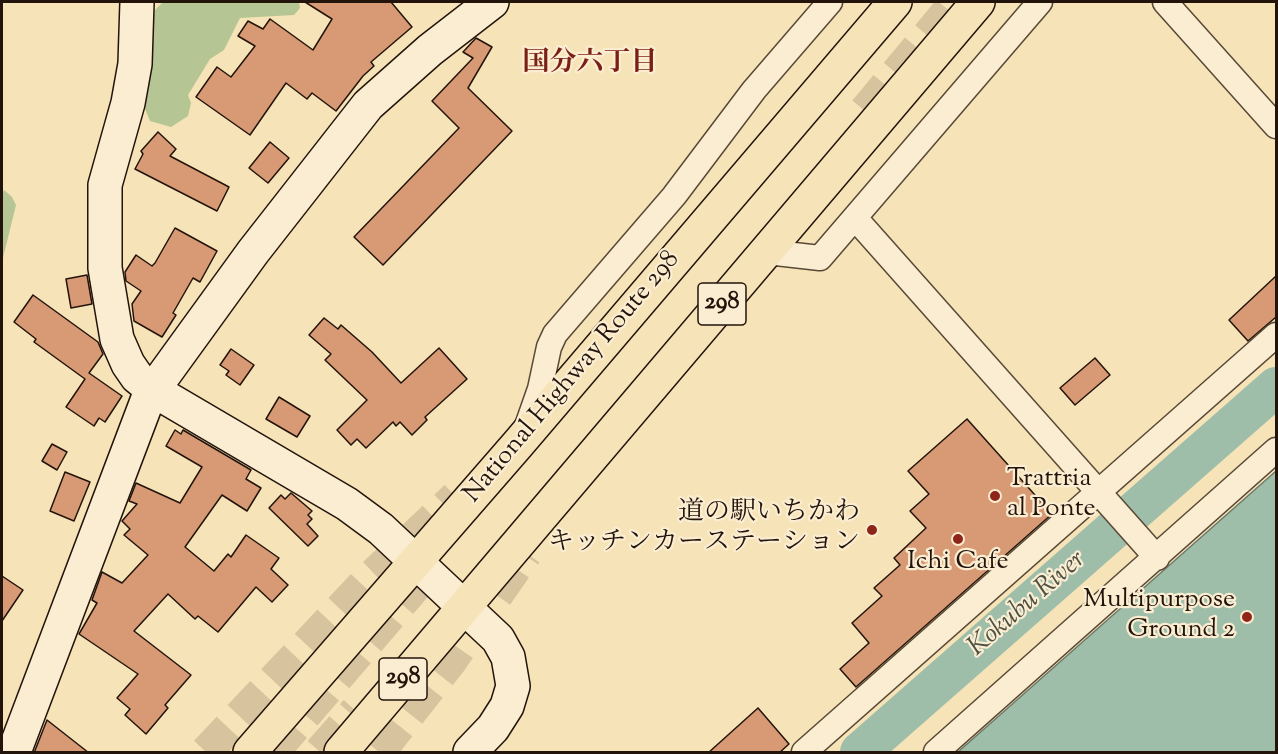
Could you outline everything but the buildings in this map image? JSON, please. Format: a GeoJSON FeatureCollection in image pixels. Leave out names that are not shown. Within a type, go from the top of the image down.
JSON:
{"type":"FeatureCollection","features":[{"type":"Feature","properties":{"kind":"highway","name":"National Highway Route 298"},"geometry":{"type":"LineString","coordinates":[[250,753],[518,444],[895,2]]}},
{"type":"Feature","properties":{"kind":"highway","name":"298"},"geometry":{"type":"LineString","coordinates":[[341,753],[978,2]]}},
{"type":"Feature","properties":{"kind":"street"},"geometry":{"type":"LineString","coordinates":[[136,2],[135,64],[128,104],[105,185],[105,268],[117,339],[132,370],[153,390],[346,504],[381,530],[416,561],[466,606],[498,639],[508,657],[513,686],[507,706],[493,728],[470,753]]}},
{"type":"Feature","properties":{"kind":"street"},"geometry":{"type":"LineString","coordinates":[[14,753],[153,390],[253,252],[368,105],[430,50],[492,2]]}},
{"type":"Feature","properties":{"kind":"street"},"geometry":{"type":"LineString","coordinates":[[518,444],[533,412],[549,347],[555,334],[674,195],[754,90],[830,2]]}},
{"type":"Feature","properties":{"kind":"street"},"geometry":{"type":"LineString","coordinates":[[767,252],[820,258],[1040,2]]}},
{"type":"Feature","properties":{"kind":"street"},"geometry":{"type":"LineString","coordinates":[[1165,2],[1276,126]]}},
{"type":"Feature","properties":{"kind":"street"},"geometry":{"type":"LineString","coordinates":[[855,218],[1150,550]]}},
{"type":"Feature","properties":{"kind":"street"},"geometry":{"type":"LineString","coordinates":[[820,747],[1276,335]]}},
{"type":"Feature","properties":{"kind":"street"},"geometry":{"type":"LineString","coordinates":[[936,753],[1150,550],[1276,450]]}},
{"type":"Feature","properties":{"kind":"shaded area"},"geometry":{"type":"Polygon","coordinates":[[[163,2],[299,2],[300,8],[294,15],[240,18],[224,50],[210,59],[188,95],[191,103],[188,116],[171,127],[150,121],[143,104],[151,19],[154,11],[163,2]]]}},
{"type":"Feature","properties":{"kind":"shaded area"},"geometry":{"type":"Polygon","coordinates":[[[4,190],[12,197],[16,205],[2,262],[2,194],[4,190]]]}},
{"type":"Feature","properties":{"kind":"shaded area"},"geometry":{"type":"Polygon","coordinates":[[[1276,471],[1276,752],[958,752],[1276,471]]]}},
{"type":"Feature","properties":{"kind":"waterway","name":"Kokubu River"},"geometry":{"type":"LineString","coordinates":[[860,752],[1276,387]]}},
{"type":"Feature","properties":{"kind":"tunnel"},"geometry":{"type":"LineString","coordinates":[[865,111],[956,2]]}},
{"type":"Feature","properties":{"kind":"tunnel"},"geometry":{"type":"LineString","coordinates":[[206,752],[366,582],[456,497]]}},
{"type":"Feature","properties":{"kind":"tunnel"},"geometry":{"type":"LineString","coordinates":[[379,752],[450,662],[526,553]]}},
{"type":"Feature","properties":{"kind":"tunnel"},"geometry":{"type":"LineString","coordinates":[[273,752],[418,583]]}},
{"type":"Feature","properties":{"kind":"tunnel"},"geometry":{"type":"LineString","coordinates":[[320,752],[356,711]]}},
{"type":"Feature","properties":{"kind":"place","name":"Trattria al Ponte"},"geometry":{"type":"Point","coordinates":[995,496]}},
{"type":"Feature","properties":{"kind":"place","name":"道の駅いちかわ キッチンカーステーション"},"geometry":{"type":"Point","coordinates":[872,530]}},
{"type":"Feature","properties":{"kind":"place","name":"Ichi Cafe"},"geometry":{"type":"Point","coordinates":[958,539]}},
{"type":"Feature","properties":{"kind":"place","name":"Multipurpose Ground 2"},"geometry":{"type":"Point","coordinates":[1247,617]}},
{"type":"Feature","properties":{"kind":"district","name":"国分六丁目"},"geometry":{"type":"Point","coordinates":[590,65]}}]}
